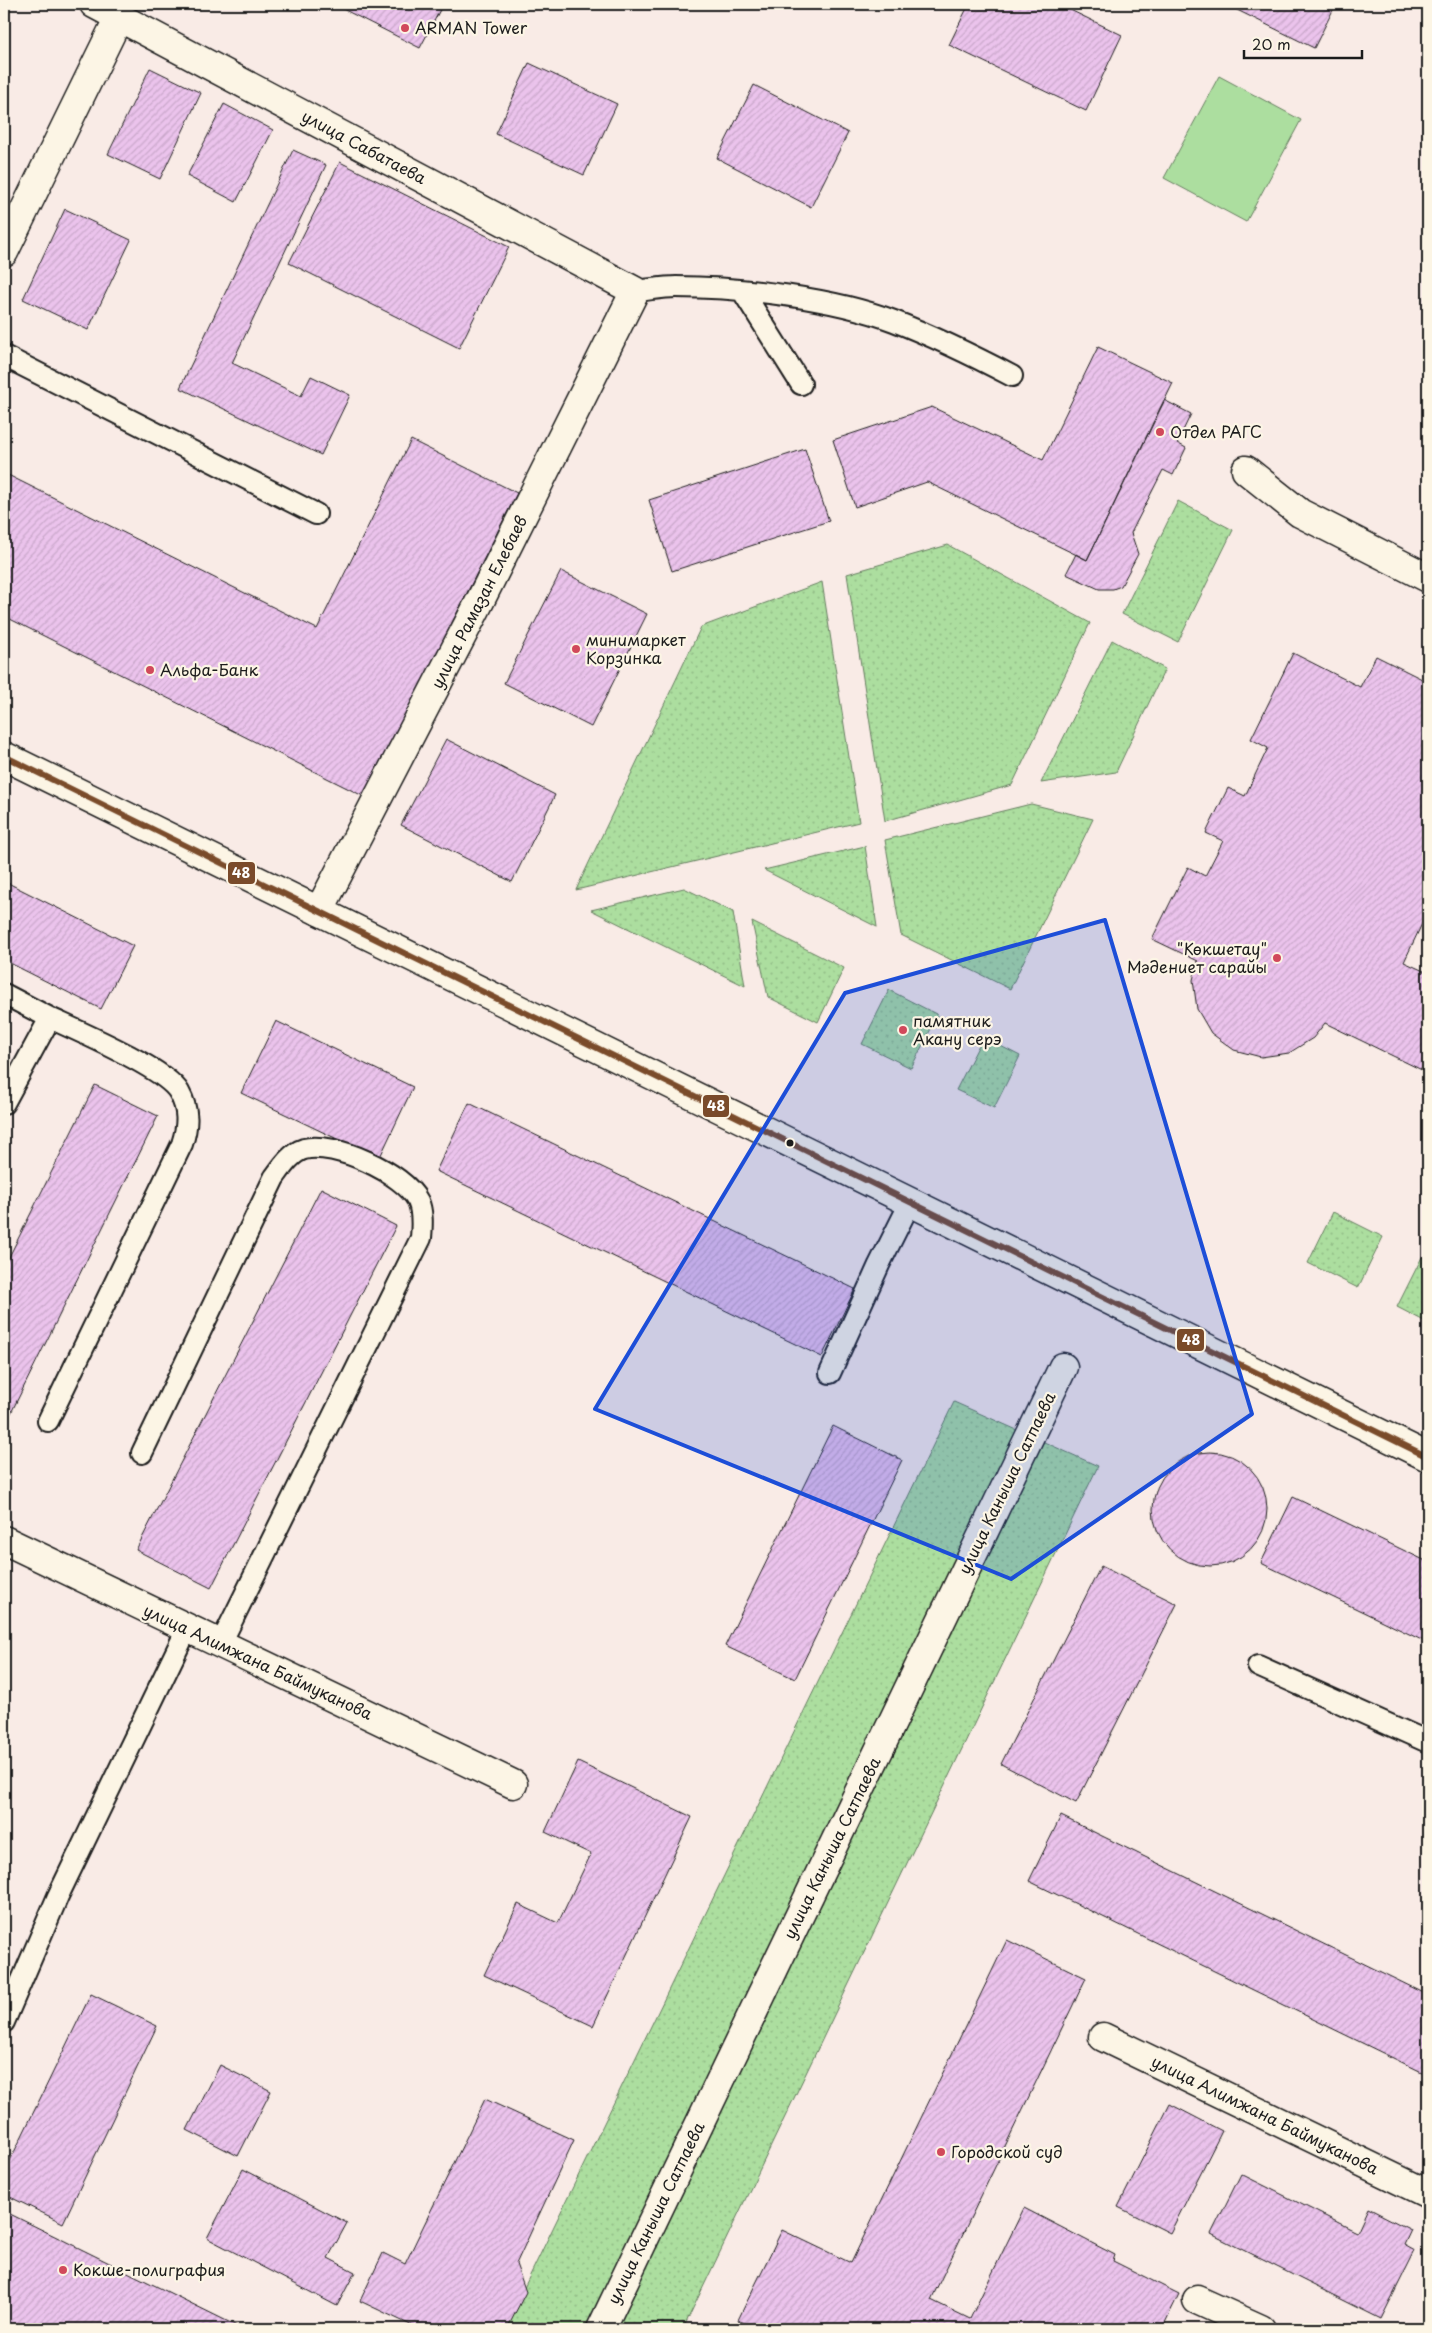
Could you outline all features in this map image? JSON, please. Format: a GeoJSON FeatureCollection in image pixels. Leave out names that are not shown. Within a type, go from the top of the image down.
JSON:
{"type":"FeatureCollection","features":[{"type":"Feature","properties":{"kind":"street","name":"улица Сабатаева"},"geometry":{"type":"LineString","coordinates":[[94,4],[635,291]]}},
{"type":"Feature","properties":{"kind":"street"},"geometry":{"type":"LineString","coordinates":[[4,252],[120,17]]}},
{"type":"Feature","properties":{"kind":"street","name":"улица Рамазан Елебаев"},"geometry":{"type":"LineString","coordinates":[[319,911],[480,600],[635,291]]}},
{"type":"Feature","properties":{"kind":"street"},"geometry":{"type":"LineString","coordinates":[[1246,470],[1300,513],[1428,578]]}},
{"type":"Feature","properties":{"kind":"street"},"geometry":{"type":"LineString","coordinates":[[4,756],[910,1204],[1428,1457]]}},
{"type":"Feature","properties":{"kind":"street","name":"улица Каныша Сатпаева"},"geometry":{"type":"LineString","coordinates":[[601,2329],[1062,1367]]}},
{"type":"Feature","properties":{"kind":"street","name":"улица Алимжана Баймуканова"},"geometry":{"type":"LineString","coordinates":[[4,1540],[513,1784]]}},
{"type":"Feature","properties":{"kind":"street","name":"улица Алимжана Баймуканова"},"geometry":{"type":"LineString","coordinates":[[1103,2037],[1428,2194]]}},
{"type":"Feature","properties":{"kind":"street"},"geometry":{"type":"LineString","coordinates":[[1198,2300],[1261,2329]]}},
{"type":"Feature","properties":{"kind":"lane"},"geometry":{"type":"LineString","coordinates":[[635,291],[676,287],[743,292],[820,301],[893,320],[955,346],[1012,376]]}},
{"type":"Feature","properties":{"kind":"lane"},"geometry":{"type":"LineString","coordinates":[[743,292],[801,384]]}},
{"type":"Feature","properties":{"kind":"lane"},"geometry":{"type":"LineString","coordinates":[[4,356],[316,514]]}},
{"type":"Feature","properties":{"kind":"lane"},"geometry":{"type":"LineString","coordinates":[[4,994],[139,1062],[170,1082],[179,1092],[187,1110],[187,1128],[182,1144],[48,1421]]}},
{"type":"Feature","properties":{"kind":"lane"},"geometry":{"type":"LineString","coordinates":[[4,1103],[50,1018]]}},
{"type":"Feature","properties":{"kind":"lane"},"geometry":{"type":"LineString","coordinates":[[142,1453],[274,1178],[286,1161],[302,1150],[321,1147],[343,1151],[389,1174],[407,1186],[418,1201],[422,1221],[421,1238],[221,1643]]}},
{"type":"Feature","properties":{"kind":"lane"},"geometry":{"type":"LineString","coordinates":[[830,1373],[879,1265],[910,1204]]}},
{"type":"Feature","properties":{"kind":"lane"},"geometry":{"type":"LineString","coordinates":[[4,2022],[58,1896],[187,1629]]}},
{"type":"Feature","properties":{"kind":"lane"},"geometry":{"type":"LineString","coordinates":[[1258,1666],[1428,1742]]}},
{"type":"Feature","properties":{"kind":"highlighted area"},"geometry":{"type":"Polygon","coordinates":[[[1105,920],[1252,1414],[1011,1579],[595,1409],[845,993],[1105,920]]]}},
{"type":"Feature","properties":{"kind":"green space"},"geometry":{"type":"Polygon","coordinates":[[[1219,76],[1301,120],[1246,222],[1164,178],[1219,76]]]}},
{"type":"Feature","properties":{"kind":"green space"},"geometry":{"type":"Polygon","coordinates":[[[1178,501],[1233,530],[1178,642],[1122,614],[1178,501]]]}},
{"type":"Feature","properties":{"kind":"green space"},"geometry":{"type":"Polygon","coordinates":[[[948,545],[1090,623],[1012,785],[885,821],[847,574],[948,545]]]}},
{"type":"Feature","properties":{"kind":"green space"},"geometry":{"type":"Polygon","coordinates":[[[822,582],[859,822],[576,890],[701,627],[822,582]]]}},
{"type":"Feature","properties":{"kind":"green space"},"geometry":{"type":"Polygon","coordinates":[[[1112,640],[1165,669],[1116,772],[1041,783],[1112,640]]]}},
{"type":"Feature","properties":{"kind":"green space"},"geometry":{"type":"Polygon","coordinates":[[[1031,804],[1093,819],[1010,989],[901,935],[885,840],[1031,804]]]}},
{"type":"Feature","properties":{"kind":"green space"},"geometry":{"type":"Polygon","coordinates":[[[865,846],[877,927],[764,870],[865,846]]]}},
{"type":"Feature","properties":{"kind":"green space"},"geometry":{"type":"Polygon","coordinates":[[[684,888],[733,912],[745,986],[591,910],[684,888]]]}},
{"type":"Feature","properties":{"kind":"green space"},"geometry":{"type":"Polygon","coordinates":[[[752,922],[844,968],[818,1022],[768,997],[752,922]]]}},
{"type":"Feature","properties":{"kind":"green space"},"geometry":{"type":"Polygon","coordinates":[[[889,990],[938,1015],[911,1068],[862,1044],[889,990]]]}},
{"type":"Feature","properties":{"kind":"green space"},"geometry":{"type":"Polygon","coordinates":[[[983,1037],[1020,1056],[994,1108],[956,1090],[983,1037]]]}},
{"type":"Feature","properties":{"kind":"green space"},"geometry":{"type":"Polygon","coordinates":[[[1333,1212],[1383,1237],[1358,1288],[1308,1263],[1333,1212]]]}},
{"type":"Feature","properties":{"kind":"green space"},"geometry":{"type":"Polygon","coordinates":[[[1422,1257],[1428,1259],[1428,1323],[1397,1307],[1422,1257]]]}},
{"type":"Feature","properties":{"kind":"green space"},"geometry":{"type":"Polygon","coordinates":[[[954,1402],[1098,1466],[683,2329],[504,2329],[954,1402]]]}},
{"type":"Feature","properties":{"kind":"building","name":"ARMAN Tower"},"geometry":{"type":"Polygon","coordinates":[[[340,4],[443,4],[420,48],[339,7],[340,4]]]}},
{"type":"Feature","properties":{"kind":"building"},"geometry":{"type":"Polygon","coordinates":[[[969,4],[1063,4],[1062,6],[1122,35],[1086,111],[949,45],[969,4]]]}},
{"type":"Feature","properties":{"kind":"building"},"geometry":{"type":"Polygon","coordinates":[[[1225,4],[1336,4],[1314,48],[1225,4]]]}},
{"type":"Feature","properties":{"kind":"building"},"geometry":{"type":"Polygon","coordinates":[[[529,63],[617,104],[584,175],[496,134],[529,63]]]}},
{"type":"Feature","properties":{"kind":"building"},"geometry":{"type":"Polygon","coordinates":[[[150,68],[201,93],[160,179],[108,154],[150,68]]]}},
{"type":"Feature","properties":{"kind":"building"},"geometry":{"type":"Polygon","coordinates":[[[754,85],[848,133],[811,207],[717,158],[754,85]]]}},
{"type":"Feature","properties":{"kind":"building"},"geometry":{"type":"Polygon","coordinates":[[[224,104],[273,130],[236,202],[187,176],[224,104]]]}},
{"type":"Feature","properties":{"kind":"building"},"geometry":{"type":"Polygon","coordinates":[[[293,150],[326,165],[232,363],[301,396],[311,376],[350,395],[321,455],[180,388],[293,150]]]}},
{"type":"Feature","properties":{"kind":"building"},"geometry":{"type":"Polygon","coordinates":[[[340,162],[509,247],[459,348],[289,263],[340,162]]]}},
{"type":"Feature","properties":{"kind":"building"},"geometry":{"type":"Polygon","coordinates":[[[65,209],[131,240],[88,330],[23,299],[65,209]]]}},
{"type":"Feature","properties":{"kind":"building"},"geometry":{"type":"Polygon","coordinates":[[[1098,347],[1173,383],[1087,560],[927,482],[855,507],[833,440],[932,407],[1043,460],[1098,347]]]}},
{"type":"Feature","properties":{"kind":"building"},"geometry":{"type":"Polygon","coordinates":[[[1164,400],[1191,414],[1177,443],[1186,448],[1173,475],[1163,470],[1131,533],[1138,554],[1121,586],[1113,589],[1099,589],[1066,574],[1076,554],[1087,560],[1164,400]]]}},
{"type":"Feature","properties":{"kind":"building"},"geometry":{"type":"Polygon","coordinates":[[[411,440],[517,493],[365,797],[4,616],[4,473],[317,629],[411,440]]]}},
{"type":"Feature","properties":{"kind":"building"},"geometry":{"type":"Polygon","coordinates":[[[805,449],[829,521],[672,571],[649,500],[805,449]]]}},
{"type":"Feature","properties":{"kind":"building","name":"минимаркет Корзинка"},"geometry":{"type":"Polygon","coordinates":[[[561,571],[647,614],[591,727],[504,683],[561,571]]]}},
{"type":"Feature","properties":{"kind":"building"},"geometry":{"type":"Polygon","coordinates":[[[1293,653],[1360,687],[1376,656],[1428,682],[1428,911],[1404,962],[1428,973],[1428,1073],[1325,1023],[1313,1038],[1289,1053],[1261,1057],[1234,1050],[1211,1033],[1197,1009],[1193,980],[1198,961],[1152,939],[1188,867],[1205,876],[1223,841],[1206,833],[1228,788],[1245,796],[1268,748],[1251,739],[1293,653]]]}},
{"type":"Feature","properties":{"kind":"building"},"geometry":{"type":"Polygon","coordinates":[[[446,739],[555,795],[512,882],[401,825],[446,739]]]}},
{"type":"Feature","properties":{"kind":"building"},"geometry":{"type":"Polygon","coordinates":[[[4,881],[133,946],[101,1009],[4,960],[4,881]]]}},
{"type":"Feature","properties":{"kind":"building"},"geometry":{"type":"Polygon","coordinates":[[[276,1021],[413,1087],[379,1159],[241,1093],[276,1021]]]}},
{"type":"Feature","properties":{"kind":"building"},"geometry":{"type":"Polygon","coordinates":[[[95,1085],[158,1116],[4,1427],[4,1267],[95,1085]]]}},
{"type":"Feature","properties":{"kind":"building"},"geometry":{"type":"Polygon","coordinates":[[[469,1103],[855,1289],[822,1357],[436,1171],[469,1103]]]}},
{"type":"Feature","properties":{"kind":"building"},"geometry":{"type":"Polygon","coordinates":[[[321,1188],[396,1226],[211,1588],[136,1550],[321,1188]]]}},
{"type":"Feature","properties":{"kind":"building"},"geometry":{"type":"Polygon","coordinates":[[[833,1426],[902,1460],[795,1679],[725,1646],[833,1426]]]}},
{"type":"Feature","properties":{"kind":"building"},"geometry":{"type":"Polygon","coordinates":[[[1210,1452],[1232,1457],[1250,1469],[1262,1487],[1267,1509],[1262,1531],[1250,1549],[1232,1561],[1210,1566],[1188,1561],[1170,1549],[1158,1531],[1153,1509],[1158,1487],[1170,1469],[1188,1457],[1210,1452]]]}},
{"type":"Feature","properties":{"kind":"building"},"geometry":{"type":"Polygon","coordinates":[[[1293,1497],[1428,1562],[1428,1643],[1261,1563],[1293,1497]]]}},
{"type":"Feature","properties":{"kind":"building"},"geometry":{"type":"Polygon","coordinates":[[[1101,1566],[1177,1604],[1076,1803],[1001,1764],[1101,1566]]]}},
{"type":"Feature","properties":{"kind":"building"},"geometry":{"type":"Polygon","coordinates":[[[578,1762],[692,1817],[593,2026],[484,1975],[518,1904],[558,1923],[591,1854],[545,1832],[578,1762]]]}},
{"type":"Feature","properties":{"kind":"building"},"geometry":{"type":"Polygon","coordinates":[[[1061,1816],[1428,1995],[1428,2075],[1029,1881],[1061,1816]]]}},
{"type":"Feature","properties":{"kind":"building"},"geometry":{"type":"Polygon","coordinates":[[[1007,1940],[1086,1978],[931,2300],[970,2319],[1024,2208],[1115,2255],[1113,2261],[1179,2294],[1162,2329],[757,2329],[738,2320],[782,2230],[851,2263],[1007,1940]]]}},
{"type":"Feature","properties":{"kind":"building"},"geometry":{"type":"Polygon","coordinates":[[[91,1994],[157,2026],[63,2223],[4,2194],[4,2173],[91,1994]]]}},
{"type":"Feature","properties":{"kind":"building"},"geometry":{"type":"Polygon","coordinates":[[[220,2065],[271,2091],[238,2156],[187,2130],[220,2065]]]}},
{"type":"Feature","properties":{"kind":"building"},"geometry":{"type":"Polygon","coordinates":[[[485,2099],[574,2140],[516,2264],[526,2292],[507,2329],[419,2329],[360,2301],[383,2253],[405,2264],[485,2099]]]}},
{"type":"Feature","properties":{"kind":"building"},"geometry":{"type":"Polygon","coordinates":[[[1170,2104],[1222,2131],[1170,2233],[1118,2207],[1170,2104]]]}},
{"type":"Feature","properties":{"kind":"building"},"geometry":{"type":"Polygon","coordinates":[[[243,2169],[347,2223],[328,2258],[355,2272],[337,2306],[207,2238],[243,2169]]]}},
{"type":"Feature","properties":{"kind":"building"},"geometry":{"type":"Polygon","coordinates":[[[1241,2174],[1357,2232],[1368,2208],[1411,2230],[1404,2245],[1415,2251],[1381,2319],[1211,2234],[1241,2174]]]}},
{"type":"Feature","properties":{"kind":"building","name":"Кокше-полиграфия"},"geometry":{"type":"Polygon","coordinates":[[[4,2211],[243,2329],[4,2329],[4,2211]]]}},
{"type":"Feature","properties":{"kind":"transit line","name":"48"},"geometry":{"type":"LineString","coordinates":[[4,756],[1428,1457]]}},
{"type":"Feature","properties":{"kind":"place","name":"ARMAN Tower"},"geometry":{"type":"Point","coordinates":[405,28]}},
{"type":"Feature","properties":{"kind":"place","name":"Отдел РАГС"},"geometry":{"type":"Point","coordinates":[1160,432]}},
{"type":"Feature","properties":{"kind":"place","name":"минимаркет Корзинка"},"geometry":{"type":"Point","coordinates":[576,649]}},
{"type":"Feature","properties":{"kind":"place","name":"Альфа-Банк"},"geometry":{"type":"Point","coordinates":[150,670]}},
{"type":"Feature","properties":{"kind":"place","name":"\"Көкшетау\" Мәдениет сарайы"},"geometry":{"type":"Point","coordinates":[1277,958]}},
{"type":"Feature","properties":{"kind":"place","name":"памятник Акану серэ"},"geometry":{"type":"Point","coordinates":[903,1030]}},
{"type":"Feature","properties":{"kind":"place","name":"Городской суд"},"geometry":{"type":"Point","coordinates":[941,2152]}},
{"type":"Feature","properties":{"kind":"place","name":"Кокше-полиграфия"},"geometry":{"type":"Point","coordinates":[63,2270]}}]}
